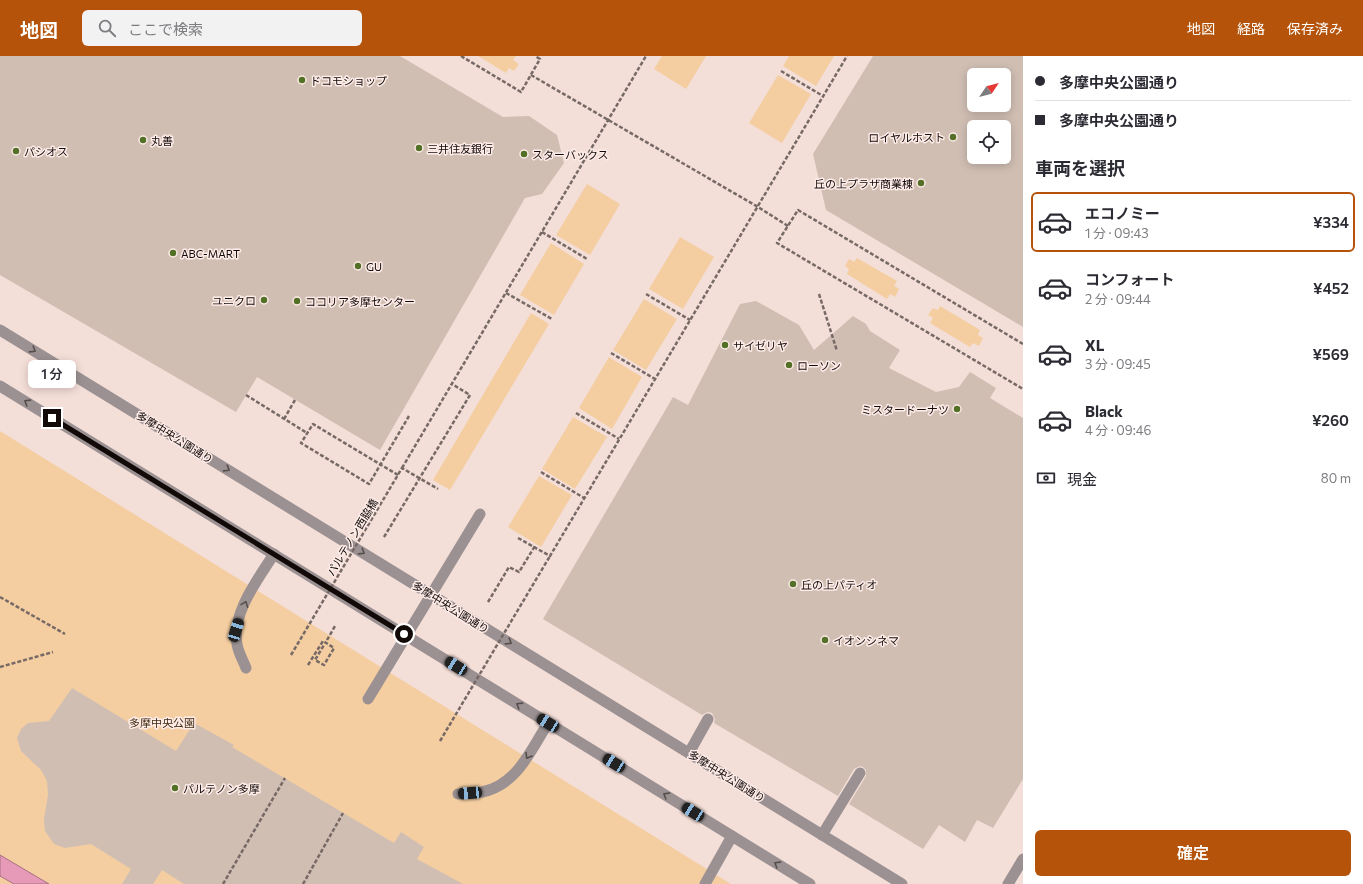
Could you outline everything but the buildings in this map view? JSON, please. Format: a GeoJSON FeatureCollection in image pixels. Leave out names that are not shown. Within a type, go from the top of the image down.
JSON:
{"type":"FeatureCollection","features":[{"type":"Feature","properties":{"kind":"street","name":"多摩中央公園通り"},"geometry":{"type":"LineString","coordinates":[[0,330],[902,884]]}},
{"type":"Feature","properties":{"kind":"street"},"geometry":{"type":"LineString","coordinates":[[0,386],[810,884]]}},
{"type":"Feature","properties":{"kind":"street"},"geometry":{"type":"LineString","coordinates":[[368,699],[480,514]]}},
{"type":"Feature","properties":{"kind":"street"},"geometry":{"type":"LineString","coordinates":[[246,668],[237,645],[236,630],[248,595],[274,554]]}},
{"type":"Feature","properties":{"kind":"street"},"geometry":{"type":"LineString","coordinates":[[689,753],[708,719]]}},
{"type":"Feature","properties":{"kind":"street"},"geometry":{"type":"LineString","coordinates":[[458,794],[483,792],[503,784],[522,766],[548,723]]}},
{"type":"Feature","properties":{"kind":"street"},"geometry":{"type":"LineString","coordinates":[[822,835],[860,773]]}},
{"type":"Feature","properties":{"kind":"street"},"geometry":{"type":"LineString","coordinates":[[705,884],[732,836]]}},
{"type":"Feature","properties":{"kind":"street"},"geometry":{"type":"LineString","coordinates":[[1008,884],[1023,859]]}},
{"type":"Feature","properties":{"kind":"path"},"geometry":{"type":"LineString","coordinates":[[461,56],[521,92],[540,59],[535,56]]}},
{"type":"Feature","properties":{"kind":"path","name":"パルテノン西脇橋"},"geometry":{"type":"LineString","coordinates":[[291,655],[646,56]]}},
{"type":"Feature","properties":{"kind":"path"},"geometry":{"type":"LineString","coordinates":[[440,741],[758,207],[846,56]]}},
{"type":"Feature","properties":{"kind":"path"},"geometry":{"type":"LineString","coordinates":[[780,71],[823,96]]}},
{"type":"Feature","properties":{"kind":"path"},"geometry":{"type":"LineString","coordinates":[[531,75],[788,226]]}},
{"type":"Feature","properties":{"kind":"path"},"geometry":{"type":"LineString","coordinates":[[1023,344],[798,210],[777,243],[1023,389]]}},
{"type":"Feature","properties":{"kind":"path"},"geometry":{"type":"LineString","coordinates":[[542,232],[587,259]]}},
{"type":"Feature","properties":{"kind":"path"},"geometry":{"type":"LineString","coordinates":[[506,293],[552,318]]}},
{"type":"Feature","properties":{"kind":"path"},"geometry":{"type":"LineString","coordinates":[[646,294],[690,320]]}},
{"type":"Feature","properties":{"kind":"path"},"geometry":{"type":"LineString","coordinates":[[819,294],[837,351]]}},
{"type":"Feature","properties":{"kind":"path"},"geometry":{"type":"LineString","coordinates":[[611,353],[655,379]]}},
{"type":"Feature","properties":{"kind":"path"},"geometry":{"type":"LineString","coordinates":[[384,537],[470,396],[452,384]]}},
{"type":"Feature","properties":{"kind":"path"},"geometry":{"type":"LineString","coordinates":[[246,395],[307,433]]}},
{"type":"Feature","properties":{"kind":"path"},"geometry":{"type":"LineString","coordinates":[[284,419],[295,400]]}},
{"type":"Feature","properties":{"kind":"path"},"geometry":{"type":"LineString","coordinates":[[576,412],[619,439]]}},
{"type":"Feature","properties":{"kind":"path"},"geometry":{"type":"LineString","coordinates":[[398,474],[382,464],[312,424],[301,443],[369,484],[382,464],[409,416]]}},
{"type":"Feature","properties":{"kind":"path"},"geometry":{"type":"LineString","coordinates":[[402,468],[438,489]]}},
{"type":"Feature","properties":{"kind":"path"},"geometry":{"type":"LineString","coordinates":[[541,472],[584,498]]}},
{"type":"Feature","properties":{"kind":"path"},"geometry":{"type":"LineString","coordinates":[[518,538],[550,556]]}},
{"type":"Feature","properties":{"kind":"path"},"geometry":{"type":"LineString","coordinates":[[488,602],[509,567],[519,572],[534,546]]}},
{"type":"Feature","properties":{"kind":"path"},"geometry":{"type":"LineString","coordinates":[[0,597],[65,634]]}},
{"type":"Feature","properties":{"kind":"path"},"geometry":{"type":"LineString","coordinates":[[327,640],[335,626]]}},
{"type":"Feature","properties":{"kind":"path"},"geometry":{"type":"LineString","coordinates":[[308,665],[323,641],[334,648],[324,665],[315,660],[324,645]]}},
{"type":"Feature","properties":{"kind":"path"},"geometry":{"type":"LineString","coordinates":[[0,667],[53,652]]}},
{"type":"Feature","properties":{"kind":"path"},"geometry":{"type":"LineString","coordinates":[[223,884],[285,778]]}},
{"type":"Feature","properties":{"kind":"path"},"geometry":{"type":"LineString","coordinates":[[304,884],[343,813]]}},
{"type":"Feature","properties":{"kind":"green space"},"geometry":{"type":"Polygon","coordinates":[[[478,56],[516,56],[513,60],[519,64],[514,71],[509,68],[506,73],[478,56]]]}},
{"type":"Feature","properties":{"kind":"green space"},"geometry":{"type":"Polygon","coordinates":[[[662,56],[706,56],[686,89],[654,69],[662,56]]]}},
{"type":"Feature","properties":{"kind":"green space"},"geometry":{"type":"Polygon","coordinates":[[[789,56],[834,56],[816,86],[783,66],[789,56]]]}},
{"type":"Feature","properties":{"kind":"green space"},"geometry":{"type":"Polygon","coordinates":[[[778,75],[811,94],[782,143],[749,123],[778,75]]]}},
{"type":"Feature","properties":{"kind":"green space"},"geometry":{"type":"Polygon","coordinates":[[[587,184],[620,204],[590,255],[556,235],[587,184]]]}},
{"type":"Feature","properties":{"kind":"green space"},"geometry":{"type":"Polygon","coordinates":[[[680,237],[714,257],[683,309],[649,289],[680,237]]]}},
{"type":"Feature","properties":{"kind":"green space"},"geometry":{"type":"Polygon","coordinates":[[[551,243],[584,264],[554,315],[520,295],[551,243]]]}},
{"type":"Feature","properties":{"kind":"green space"},"geometry":{"type":"Polygon","coordinates":[[[857,258],[897,281],[894,286],[899,289],[895,297],[890,294],[887,299],[847,274],[849,269],[845,266],[849,259],[854,262],[857,258]]]}},
{"type":"Feature","properties":{"kind":"green space"},"geometry":{"type":"Polygon","coordinates":[[[644,299],[677,319],[646,370],[613,350],[644,299]]]}},
{"type":"Feature","properties":{"kind":"green space"},"geometry":{"type":"Polygon","coordinates":[[[940,306],[980,330],[978,335],[983,338],[979,346],[973,343],[970,347],[930,323],[933,318],[928,315],[933,308],[938,310],[940,306]]]}},
{"type":"Feature","properties":{"kind":"green space"},"geometry":{"type":"Polygon","coordinates":[[[531,313],[549,324],[450,490],[433,480],[531,313]]]}},
{"type":"Feature","properties":{"kind":"green space"},"geometry":{"type":"Polygon","coordinates":[[[609,357],[642,377],[612,429],[579,408],[609,357]]]}},
{"type":"Feature","properties":{"kind":"green space"},"geometry":{"type":"Polygon","coordinates":[[[573,417],[607,437],[575,489],[542,469],[573,417]]]}},
{"type":"Feature","properties":{"kind":"green space","name":"多摩中央公園"},"geometry":{"type":"Polygon","coordinates":[[[0,431],[731,884],[0,884],[0,431]]]}},
{"type":"Feature","properties":{"kind":"green space"},"geometry":{"type":"Polygon","coordinates":[[[539,476],[572,495],[541,547],[508,527],[539,476]]]}},
{"type":"Feature","properties":{"kind":"shaded area"},"geometry":{"type":"Polygon","coordinates":[[[0,855],[49,884],[14,884],[0,876],[0,855]]]}},
{"type":"Feature","properties":{"kind":"place","name":"ドコモショップ"},"geometry":{"type":"Point","coordinates":[302,80]}},
{"type":"Feature","properties":{"kind":"place","name":"ロイヤルホスト"},"geometry":{"type":"Point","coordinates":[953,137]}},
{"type":"Feature","properties":{"kind":"place","name":"丸善"},"geometry":{"type":"Point","coordinates":[143,140]}},
{"type":"Feature","properties":{"kind":"place","name":"三井住友銀行"},"geometry":{"type":"Point","coordinates":[419,148]}},
{"type":"Feature","properties":{"kind":"place","name":"パシオス"},"geometry":{"type":"Point","coordinates":[16,151]}},
{"type":"Feature","properties":{"kind":"place","name":"スターバックス"},"geometry":{"type":"Point","coordinates":[524,154]}},
{"type":"Feature","properties":{"kind":"place","name":"丘の上プラザ商業棟"},"geometry":{"type":"Point","coordinates":[921,183]}},
{"type":"Feature","properties":{"kind":"place","name":"ABC-MART"},"geometry":{"type":"Point","coordinates":[173,253]}},
{"type":"Feature","properties":{"kind":"place","name":"GU"},"geometry":{"type":"Point","coordinates":[358,266]}},
{"type":"Feature","properties":{"kind":"place","name":"ユニクロ"},"geometry":{"type":"Point","coordinates":[264,300]}},
{"type":"Feature","properties":{"kind":"place","name":"ココリア多摩センター"},"geometry":{"type":"Point","coordinates":[297,301]}},
{"type":"Feature","properties":{"kind":"place","name":"サイゼリヤ"},"geometry":{"type":"Point","coordinates":[725,345]}},
{"type":"Feature","properties":{"kind":"place","name":"ローソン"},"geometry":{"type":"Point","coordinates":[789,365]}},
{"type":"Feature","properties":{"kind":"place","name":"ミスタードーナツ"},"geometry":{"type":"Point","coordinates":[957,409]}},
{"type":"Feature","properties":{"kind":"place","name":"丘の上パティオ"},"geometry":{"type":"Point","coordinates":[793,584]}},
{"type":"Feature","properties":{"kind":"place","name":"イオンシネマ"},"geometry":{"type":"Point","coordinates":[825,640]}},
{"type":"Feature","properties":{"kind":"place","name":"パルテノン多摩"},"geometry":{"type":"Point","coordinates":[175,788]}},
{"type":"Feature","properties":{"kind":"route"},"geometry":{"type":"LineString","coordinates":[[52,418],[404,634]]}}]}
